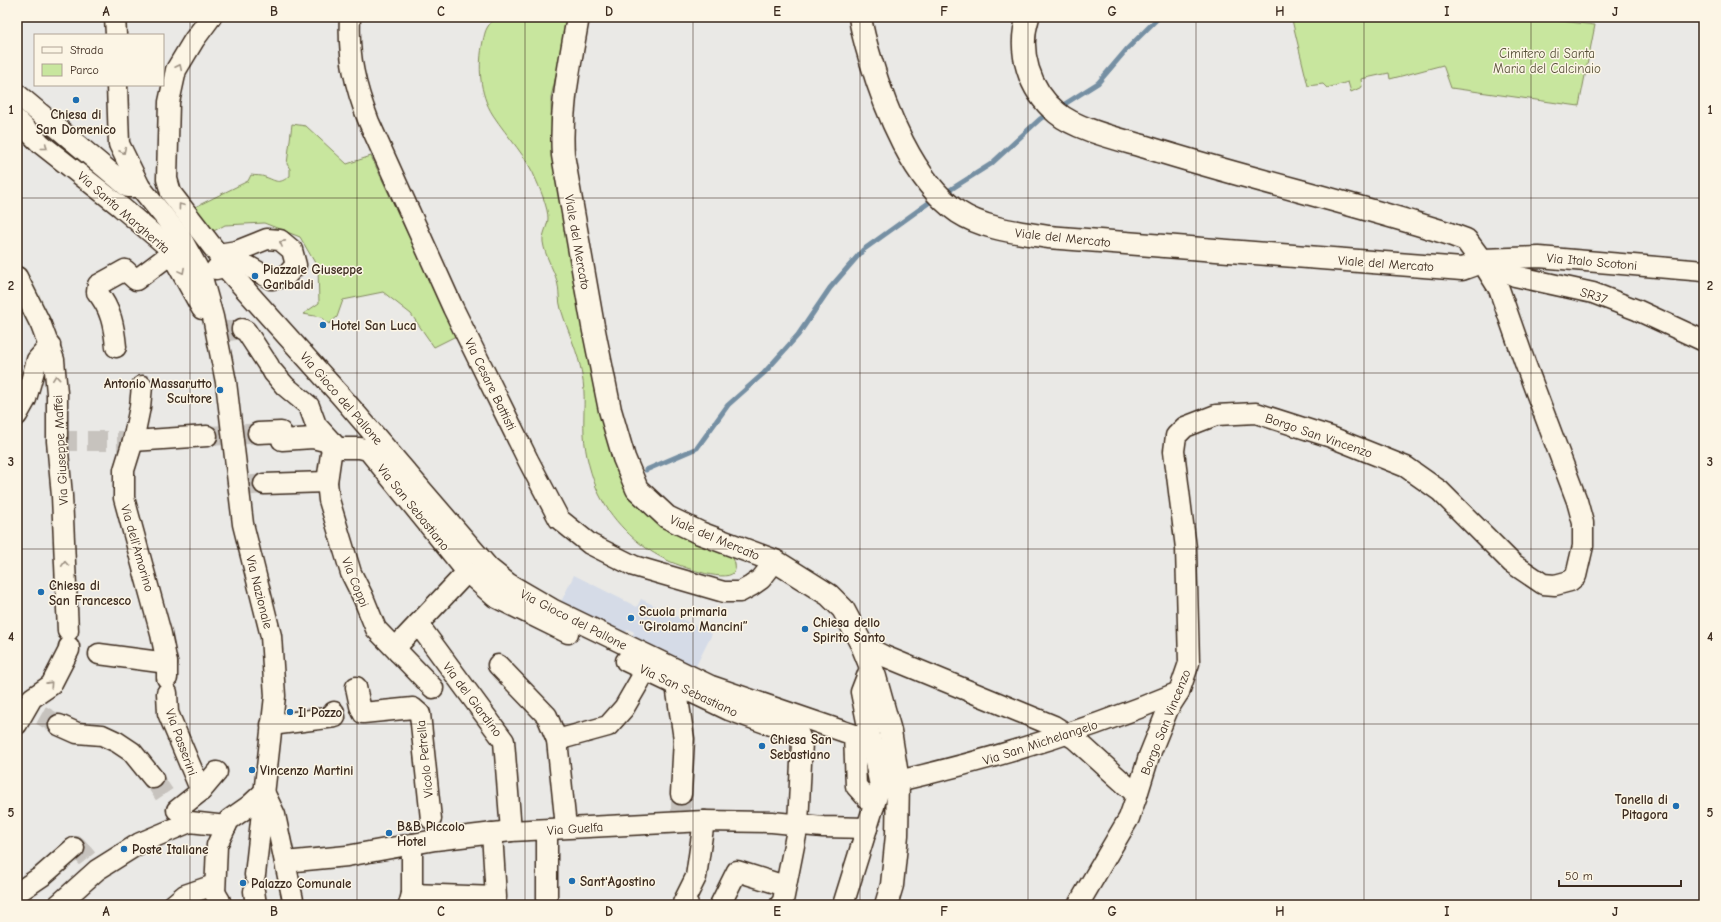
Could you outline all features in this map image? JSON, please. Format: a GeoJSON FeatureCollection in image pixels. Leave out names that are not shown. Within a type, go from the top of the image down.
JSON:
{"type":"FeatureCollection","features":[{"type":"Feature","properties":{"kind":"main road","name":"Viale del Mercato"},"geometry":{"type":"LineString","coordinates":[[578,17],[563,108],[561,130],[563,155],[593,326],[610,410],[624,458],[637,489],[667,517],[700,533],[775,561],[829,595],[843,609],[871,666],[890,731],[898,781],[897,835],[892,885],[886,905]]}},
{"type":"Feature","properties":{"kind":"main road","name":"Viale del Mercato"},"geometry":{"type":"LineString","coordinates":[[860,17],[864,39],[884,102],[903,143],[916,166],[940,198],[959,212],[994,228],[1048,238],[1462,269],[1473,265],[1480,259]]}},
{"type":"Feature","properties":{"kind":"main road"},"geometry":{"type":"LineString","coordinates":[[1028,17],[1024,29],[1026,63],[1031,80],[1041,96],[1057,113],[1080,126],[1202,165],[1447,233],[1466,240],[1480,259]]}},
{"type":"Feature","properties":{"kind":"street"},"geometry":{"type":"LineString","coordinates":[[115,17],[116,34]]}},
{"type":"Feature","properties":{"kind":"street"},"geometry":{"type":"LineString","coordinates":[[117,86],[119,144],[140,187],[180,236],[198,268],[222,260],[171,193],[167,179],[169,102],[176,70],[194,40],[211,17]]}},
{"type":"Feature","properties":{"kind":"street","name":"Via Cesare Battisti"},"geometry":{"type":"LineString","coordinates":[[350,17],[351,61],[360,97],[369,122],[453,308],[528,460],[559,519],[590,544],[634,566],[724,592],[740,592],[751,586],[761,579],[775,561]]}},
{"type":"Feature","properties":{"kind":"street"},"geometry":{"type":"LineString","coordinates":[[17,94],[128,187],[140,187]]}},
{"type":"Feature","properties":{"kind":"street","name":"Via Santa Margherita"},"geometry":{"type":"LineString","coordinates":[[17,120],[42,144],[167,246],[202,309],[217,329]]}},
{"type":"Feature","properties":{"kind":"street"},"geometry":{"type":"LineString","coordinates":[[116,347],[114,327],[105,303],[97,292],[98,285],[125,270],[136,280],[172,253]]}},
{"type":"Feature","properties":{"kind":"street","name":"Via Italo Scotoni"},"geometry":{"type":"LineString","coordinates":[[1480,259],[1539,257],[1704,271]]}},
{"type":"Feature","properties":{"kind":"street","name":"SR37"},"geometry":{"type":"LineString","coordinates":[[1480,259],[1515,276],[1593,293],[1637,310],[1704,341]]}},
{"type":"Feature","properties":{"kind":"street","name":"Borgo San Vincenzo"},"geometry":{"type":"LineString","coordinates":[[862,645],[884,656],[1054,726],[1068,734],[1137,795],[1149,756],[1168,709],[1179,692],[1189,663],[1190,632],[1186,548],[1174,451],[1176,436],[1185,427],[1216,415],[1256,413],[1331,437],[1406,467],[1440,491],[1512,564],[1543,584],[1556,585],[1570,581],[1576,576],[1583,546],[1583,523],[1577,501],[1499,289],[1480,259]]}},
{"type":"Feature","properties":{"kind":"street","name":"Via Gioco del Pallone"},"geometry":{"type":"LineString","coordinates":[[222,260],[489,568],[509,584],[552,610],[711,686],[854,735],[856,786],[874,806]]}},
{"type":"Feature","properties":{"kind":"street","name":"Via Nazionale"},"geometry":{"type":"LineString","coordinates":[[198,268],[217,329],[241,487],[243,524],[271,636],[275,696],[255,886]]}},
{"type":"Feature","properties":{"kind":"street","name":"Via Giuseppe Maffei"},"geometry":{"type":"LineString","coordinates":[[17,724],[29,702],[51,686],[69,650],[62,496],[57,441],[57,393],[54,360],[50,345],[18,284]]}},
{"type":"Feature","properties":{"kind":"street"},"geometry":{"type":"LineString","coordinates":[[242,329],[246,331],[271,369],[285,386],[309,406],[316,426],[334,448]]}},
{"type":"Feature","properties":{"kind":"street"},"geometry":{"type":"LineString","coordinates":[[17,415],[26,399],[37,360],[50,345]]}},
{"type":"Feature","properties":{"kind":"street","name":"Via dell'Amorino"},"geometry":{"type":"LineString","coordinates":[[142,386],[140,407],[133,441],[124,470],[124,498],[155,608],[167,678]]}},
{"type":"Feature","properties":{"kind":"street","name":"Via San Sebastiano"},"geometry":{"type":"LineString","coordinates":[[258,434],[281,432],[282,440],[313,438],[334,448],[360,448],[368,450],[467,572],[495,597],[676,686],[729,710],[798,735],[802,742],[798,825],[783,901],[780,905]]}},
{"type":"Feature","properties":{"kind":"street"},"geometry":{"type":"LineString","coordinates":[[133,441],[207,436]]}},
{"type":"Feature","properties":{"kind":"street","name":"Via Coppi"},"geometry":{"type":"LineString","coordinates":[[334,448],[327,482],[329,500],[351,573],[376,629],[433,688]]}},
{"type":"Feature","properties":{"kind":"street"},"geometry":{"type":"LineString","coordinates":[[264,484],[327,482]]}},
{"type":"Feature","properties":{"kind":"street"},"geometry":{"type":"LineString","coordinates":[[398,652],[399,644],[467,572]]}},
{"type":"Feature","properties":{"kind":"street","name":"Via del Giardino"},"geometry":{"type":"LineString","coordinates":[[418,624],[504,741],[501,832],[496,897],[487,901]]}},
{"type":"Feature","properties":{"kind":"street"},"geometry":{"type":"LineString","coordinates":[[99,654],[167,678]]}},
{"type":"Feature","properties":{"kind":"street"},"geometry":{"type":"LineString","coordinates":[[498,665],[547,716],[558,740],[557,828],[547,905]]}},
{"type":"Feature","properties":{"kind":"street"},"geometry":{"type":"LineString","coordinates":[[842,905],[880,786],[861,692],[871,666]]}},
{"type":"Feature","properties":{"kind":"street"},"geometry":{"type":"LineString","coordinates":[[558,740],[608,726],[624,708],[646,670]]}},
{"type":"Feature","properties":{"kind":"street","name":"Via Passerini"},"geometry":{"type":"LineString","coordinates":[[167,678],[168,713],[201,790]]}},
{"type":"Feature","properties":{"kind":"street"},"geometry":{"type":"LineString","coordinates":[[676,686],[684,739],[681,794]]}},
{"type":"Feature","properties":{"kind":"street","name":"Vicolo Petrella"},"geometry":{"type":"LineString","coordinates":[[356,687],[363,713],[413,708],[420,714],[433,831]]}},
{"type":"Feature","properties":{"kind":"street","name":"Via San Michelangelo"},"geometry":{"type":"LineString","coordinates":[[898,781],[976,763],[1068,734],[1179,692]]}},
{"type":"Feature","properties":{"kind":"street"},"geometry":{"type":"LineString","coordinates":[[272,725],[335,717],[334,712]]}},
{"type":"Feature","properties":{"kind":"street"},"geometry":{"type":"LineString","coordinates":[[59,725],[77,733],[102,735],[117,742],[132,752],[152,778]]}},
{"type":"Feature","properties":{"kind":"street"},"geometry":{"type":"LineString","coordinates":[[58,905],[95,868],[140,843],[179,812],[217,772]]}},
{"type":"Feature","properties":{"kind":"street"},"geometry":{"type":"LineString","coordinates":[[218,900],[217,845],[228,820],[250,806],[264,792],[275,816],[294,905]]}},
{"type":"Feature","properties":{"kind":"street"},"geometry":{"type":"LineString","coordinates":[[1078,905],[1085,896],[1129,818],[1137,795]]}},
{"type":"Feature","properties":{"kind":"street"},"geometry":{"type":"LineString","coordinates":[[179,812],[226,826]]}},
{"type":"Feature","properties":{"kind":"street","name":"Via Guelfa"},"geometry":{"type":"LineString","coordinates":[[285,862],[347,856],[412,844],[433,831],[501,832],[681,820],[772,822],[798,825],[867,828]]}},
{"type":"Feature","properties":{"kind":"street"},"geometry":{"type":"LineString","coordinates":[[688,905],[683,902],[696,877],[704,821]]}},
{"type":"Feature","properties":{"kind":"street"},"geometry":{"type":"LineString","coordinates":[[412,844],[410,899],[487,901]]}},
{"type":"Feature","properties":{"kind":"street"},"geometry":{"type":"LineString","coordinates":[[17,893],[42,876],[74,848]]}},
{"type":"Feature","properties":{"kind":"street"},"geometry":{"type":"LineString","coordinates":[[720,905],[737,871],[785,886]]}},
{"type":"Feature","properties":{"kind":"street"},"geometry":{"type":"LineString","coordinates":[[173,905],[185,895],[211,886],[218,900]]}},
{"type":"Feature","properties":{"kind":"shaded area","name":"Scuola primaria “Girolamo Mancini”"},"geometry":{"type":"Polygon","coordinates":[[[574,575],[637,607],[641,599],[712,634],[692,674],[630,642],[634,632],[628,629],[623,637],[559,606],[574,575]]]}},
{"type":"Feature","properties":{"kind":"green space"},"geometry":{"type":"Polygon","coordinates":[[[496,17],[570,17],[551,97],[552,156],[572,272],[595,382],[615,463],[732,556],[735,567],[732,574],[724,576],[701,572],[678,565],[649,550],[629,534],[612,515],[599,494],[593,480],[587,457],[584,434],[584,389],[580,367],[576,350],[561,309],[557,281],[545,252],[543,242],[543,236],[548,218],[546,205],[533,173],[523,155],[488,107],[482,89],[480,70],[481,50],[486,29],[496,17]]]}},
{"type":"Feature","properties":{"kind":"green space","name":"Cimitero di Santa Maria del Calcinaio"},"geometry":{"type":"Polygon","coordinates":[[[1302,17],[1527,17],[1595,25],[1579,106],[1451,88],[1443,65],[1390,79],[1389,73],[1361,79],[1362,87],[1351,92],[1348,82],[1327,88],[1323,84],[1308,86],[1292,20],[1302,17]]]}},
{"type":"Feature","properties":{"kind":"green space"},"geometry":{"type":"Polygon","coordinates":[[[292,124],[306,126],[347,164],[371,156],[456,336],[434,347],[411,314],[383,292],[343,300],[337,317],[329,324],[321,317],[303,314],[319,303],[318,268],[300,237],[264,223],[225,225],[210,233],[193,208],[248,181],[251,175],[262,176],[278,181],[283,181],[290,176],[290,169],[287,164],[292,124]]]}},
{"type":"Feature","properties":{"kind":"waterway"},"geometry":{"type":"LineString","coordinates":[[1060,107],[1098,83],[1127,49],[1159,17]]}},
{"type":"Feature","properties":{"kind":"waterway"},"geometry":{"type":"LineString","coordinates":[[945,193],[991,164],[1040,119],[1049,113]]}},
{"type":"Feature","properties":{"kind":"waterway"},"geometry":{"type":"LineString","coordinates":[[646,470],[697,448],[728,405],[764,373],[798,335],[830,288],[863,250],[934,199]]}},
{"type":"Feature","properties":{"kind":"tunnel"},"geometry":{"type":"LineString","coordinates":[[222,332],[242,329]]}},
{"type":"Feature","properties":{"kind":"tunnel"},"geometry":{"type":"LineString","coordinates":[[238,435],[258,433]]}},
{"type":"Feature","properties":{"kind":"tunnel"},"geometry":{"type":"LineString","coordinates":[[207,436],[227,435]]}},
{"type":"Feature","properties":{"kind":"tunnel"},"geometry":{"type":"LineString","coordinates":[[57,441],[133,441]]}},
{"type":"Feature","properties":{"kind":"tunnel"},"geometry":{"type":"LineString","coordinates":[[244,486],[264,484]]}},
{"type":"Feature","properties":{"kind":"tunnel"},"geometry":{"type":"LineString","coordinates":[[41,715],[59,725]]}},
{"type":"Feature","properties":{"kind":"tunnel"},"geometry":{"type":"LineString","coordinates":[[153,778],[170,803]]}},
{"type":"Feature","properties":{"kind":"tunnel"},"geometry":{"type":"LineString","coordinates":[[681,794],[681,817]]}},
{"type":"Feature","properties":{"kind":"tunnel"},"geometry":{"type":"LineString","coordinates":[[74,848],[77,846],[94,867]]}},
{"type":"Feature","properties":{"kind":"place","name":"Chiesa di San Domenico"},"geometry":{"type":"Point","coordinates":[76,100]}},
{"type":"Feature","properties":{"kind":"place","name":"Piazzale Giuseppe Garibaldi"},"geometry":{"type":"Point","coordinates":[255,276]}},
{"type":"Feature","properties":{"kind":"place","name":"Hotel San Luca"},"geometry":{"type":"Point","coordinates":[323,325]}},
{"type":"Feature","properties":{"kind":"place","name":"Antonio Massarutto Scultore"},"geometry":{"type":"Point","coordinates":[220,390]}},
{"type":"Feature","properties":{"kind":"place","name":"Chiesa di San Francesco"},"geometry":{"type":"Point","coordinates":[41,592]}},
{"type":"Feature","properties":{"kind":"place","name":"Scuola primaria “Girolamo Mancini”"},"geometry":{"type":"Point","coordinates":[631,618]}},
{"type":"Feature","properties":{"kind":"place","name":"Chiesa dello Spirito Santo"},"geometry":{"type":"Point","coordinates":[805,629]}},
{"type":"Feature","properties":{"kind":"place","name":"Il Pozzo"},"geometry":{"type":"Point","coordinates":[290,712]}},
{"type":"Feature","properties":{"kind":"place","name":"Chiesa San Sebastiano"},"geometry":{"type":"Point","coordinates":[762,746]}},
{"type":"Feature","properties":{"kind":"place","name":"Vincenzo Martini"},"geometry":{"type":"Point","coordinates":[252,770]}},
{"type":"Feature","properties":{"kind":"place","name":"Tanella di Pitagora"},"geometry":{"type":"Point","coordinates":[1676,806]}},
{"type":"Feature","properties":{"kind":"place","name":"B&B Piccolo Hotel"},"geometry":{"type":"Point","coordinates":[389,833]}},
{"type":"Feature","properties":{"kind":"place","name":"Poste Italiane"},"geometry":{"type":"Point","coordinates":[124,849]}},
{"type":"Feature","properties":{"kind":"place","name":"Sant'Agostino"},"geometry":{"type":"Point","coordinates":[572,881]}},
{"type":"Feature","properties":{"kind":"place","name":"Palazzo Comunale"},"geometry":{"type":"Point","coordinates":[243,883]}}]}
